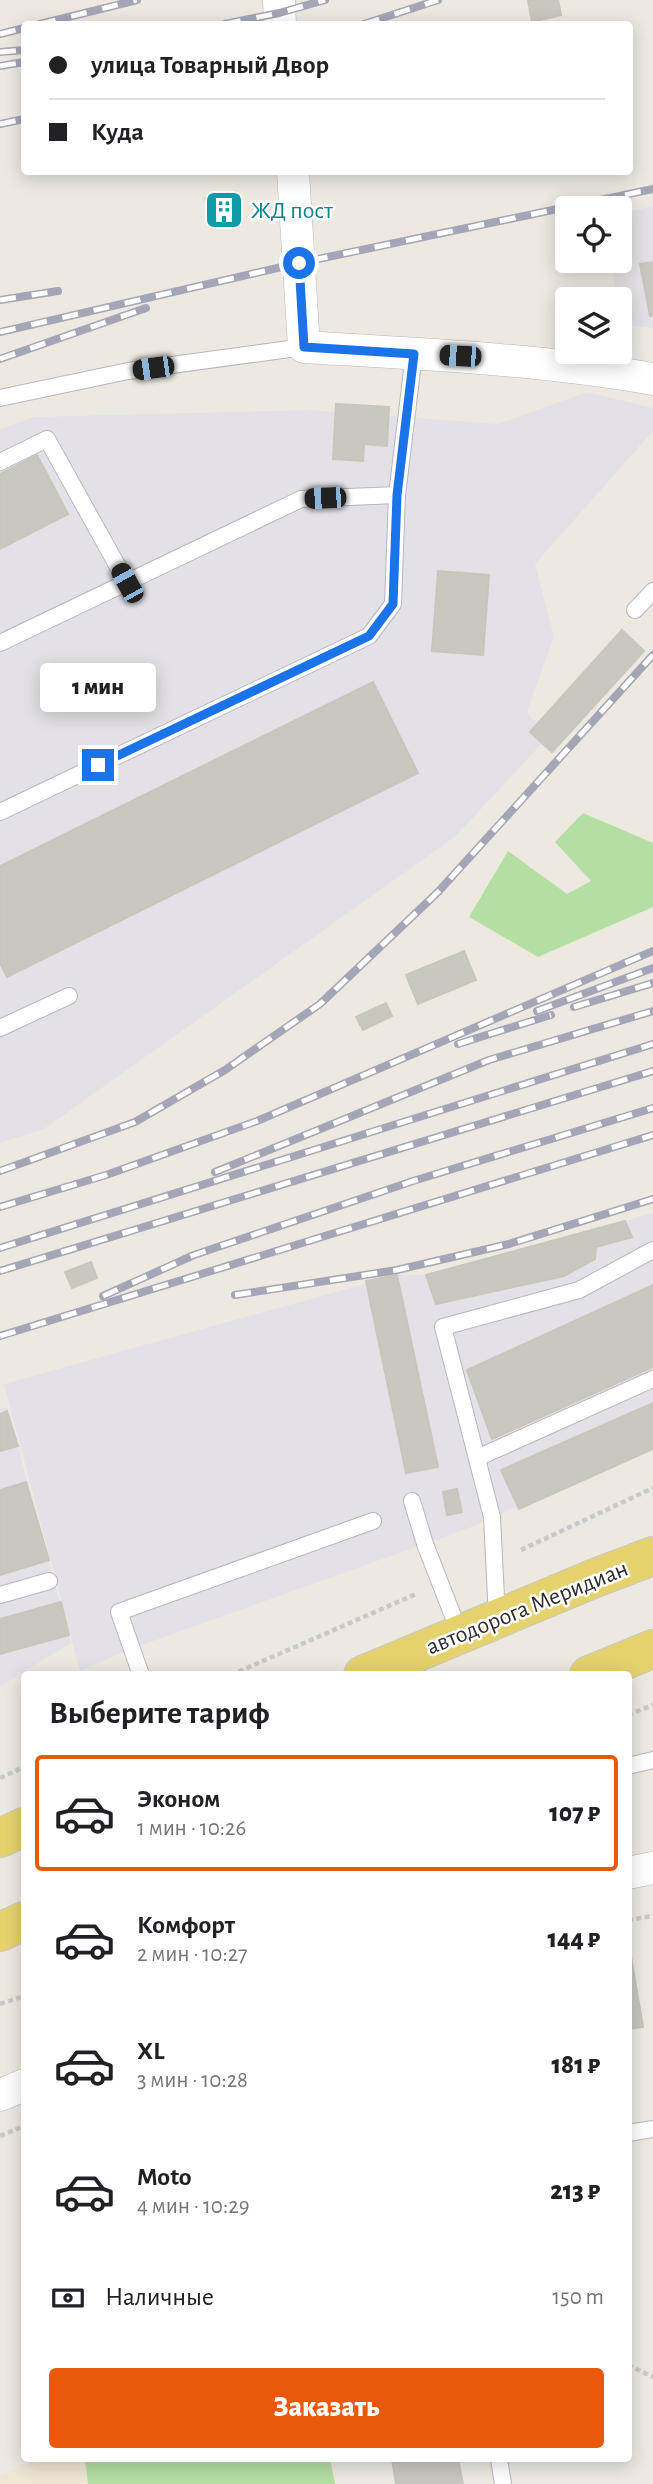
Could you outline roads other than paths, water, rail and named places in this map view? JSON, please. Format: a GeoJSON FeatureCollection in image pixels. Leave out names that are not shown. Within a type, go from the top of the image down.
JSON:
{"type":"FeatureCollection","features":[{"type":"Feature","properties":{"kind":"main road"},"geometry":{"type":"LineString","coordinates":[[595,1578],[653,1546]]}},
{"type":"Feature","properties":{"kind":"main road","name":"автодорога Меридиан"},"geometry":{"type":"LineString","coordinates":[[373,1671],[653,1556]]}},
{"type":"Feature","properties":{"kind":"main road"},"geometry":{"type":"LineString","coordinates":[[599,1671],[653,1649]]}},
{"type":"Feature","properties":{"kind":"main road"},"geometry":{"type":"LineString","coordinates":[[0,1838],[21,1828]]}},
{"type":"Feature","properties":{"kind":"main road"},"geometry":{"type":"LineString","coordinates":[[0,1932],[21,1922]]}},
{"type":"Feature","properties":{"kind":"street"},"geometry":{"type":"LineString","coordinates":[[279,0],[280,21]]}},
{"type":"Feature","properties":{"kind":"street"},"geometry":{"type":"LineString","coordinates":[[293,175],[304,347],[603,370],[653,379]]}},
{"type":"Feature","properties":{"kind":"street"},"geometry":{"type":"LineString","coordinates":[[632,1872],[653,1868]]}},
{"type":"Feature","properties":{"kind":"street"},"geometry":{"type":"LineString","coordinates":[[0,2095],[21,2086]]}},
{"type":"Feature","properties":{"kind":"lane"},"geometry":{"type":"LineString","coordinates":[[0,398],[128,371],[304,347]]}},
{"type":"Feature","properties":{"kind":"lane"},"geometry":{"type":"LineString","coordinates":[[0,812],[369,636],[393,604],[397,495],[414,354]]}},
{"type":"Feature","properties":{"kind":"lane"},"geometry":{"type":"LineString","coordinates":[[0,462],[47,439],[127,583]]}},
{"type":"Feature","properties":{"kind":"lane"},"geometry":{"type":"LineString","coordinates":[[0,643],[301,499],[397,495]]}},
{"type":"Feature","properties":{"kind":"lane"},"geometry":{"type":"LineString","coordinates":[[635,610],[653,591]]}},
{"type":"Feature","properties":{"kind":"lane"},"geometry":{"type":"LineString","coordinates":[[0,1028],[69,996]]}},
{"type":"Feature","properties":{"kind":"lane"},"geometry":{"type":"LineString","coordinates":[[497,1620],[492,1517],[443,1327],[579,1290],[653,1250]]}},
{"type":"Feature","properties":{"kind":"lane"},"geometry":{"type":"LineString","coordinates":[[477,1458],[653,1379]]}},
{"type":"Feature","properties":{"kind":"lane"},"geometry":{"type":"LineString","coordinates":[[412,1501],[425,1544],[460,1635]]}},
{"type":"Feature","properties":{"kind":"lane"},"geometry":{"type":"LineString","coordinates":[[140,1671],[119,1612],[373,1521]]}},
{"type":"Feature","properties":{"kind":"lane"},"geometry":{"type":"LineString","coordinates":[[0,1595],[49,1581]]}},
{"type":"Feature","properties":{"kind":"lane"},"geometry":{"type":"LineString","coordinates":[[632,1765],[653,1760]]}},
{"type":"Feature","properties":{"kind":"lane"},"geometry":{"type":"LineString","coordinates":[[632,2132],[653,2129]]}},
{"type":"Feature","properties":{"kind":"lane"},"geometry":{"type":"LineString","coordinates":[[499,2462],[503,2484]]}},
{"type":"Feature","properties":{"kind":"railway"},"geometry":{"type":"LineString","coordinates":[[52,21],[137,0]]}},
{"type":"Feature","properties":{"kind":"railway"},"geometry":{"type":"LineString","coordinates":[[240,21],[325,0]]}},
{"type":"Feature","properties":{"kind":"railway"},"geometry":{"type":"LineString","coordinates":[[373,21],[438,0]]}},
{"type":"Feature","properties":{"kind":"railway"},"geometry":{"type":"LineString","coordinates":[[0,34],[21,29]]}},
{"type":"Feature","properties":{"kind":"railway"},"geometry":{"type":"LineString","coordinates":[[0,52],[21,50]]}},
{"type":"Feature","properties":{"kind":"railway"},"geometry":{"type":"LineString","coordinates":[[0,66],[21,62]]}},
{"type":"Feature","properties":{"kind":"railway"},"geometry":{"type":"LineString","coordinates":[[0,124],[21,120]]}},
{"type":"Feature","properties":{"kind":"railway"},"geometry":{"type":"LineString","coordinates":[[0,332],[299,263],[653,189]]}},
{"type":"Feature","properties":{"kind":"railway"},"geometry":{"type":"LineString","coordinates":[[0,300],[58,291]]}},
{"type":"Feature","properties":{"kind":"railway"},"geometry":{"type":"LineString","coordinates":[[0,359],[146,308]]}},
{"type":"Feature","properties":{"kind":"railway"},"geometry":{"type":"LineString","coordinates":[[0,1171],[135,1122],[225,1070],[320,1004],[438,892],[653,655]]}},
{"type":"Feature","properties":{"kind":"railway"},"geometry":{"type":"LineString","coordinates":[[0,1207],[106,1175],[257,1121],[653,951]]}},
{"type":"Feature","properties":{"kind":"railway"},"geometry":{"type":"LineString","coordinates":[[537,1011],[653,968]]}},
{"type":"Feature","properties":{"kind":"railway"},"geometry":{"type":"LineString","coordinates":[[574,1007],[653,983]]}},
{"type":"Feature","properties":{"kind":"railway"},"geometry":{"type":"LineString","coordinates":[[215,1172],[489,1060],[653,1011]]}},
{"type":"Feature","properties":{"kind":"railway"},"geometry":{"type":"LineString","coordinates":[[458,1044],[551,1015]]}},
{"type":"Feature","properties":{"kind":"railway"},"geometry":{"type":"LineString","coordinates":[[0,1248],[653,1044]]}},
{"type":"Feature","properties":{"kind":"railway"},"geometry":{"type":"LineString","coordinates":[[0,1271],[653,1071]]}},
{"type":"Feature","properties":{"kind":"railway"},"geometry":{"type":"LineString","coordinates":[[103,1296],[194,1255],[413,1181],[653,1108]]}},
{"type":"Feature","properties":{"kind":"railway"},"geometry":{"type":"LineString","coordinates":[[0,1336],[653,1135]]}},
{"type":"Feature","properties":{"kind":"railway"},"geometry":{"type":"LineString","coordinates":[[235,1295],[397,1270],[509,1244],[653,1199]]}},
{"type":"Feature","properties":{"kind":"place","name":"ЖД пост"},"geometry":{"type":"Point","coordinates":[224,210]}}]}
